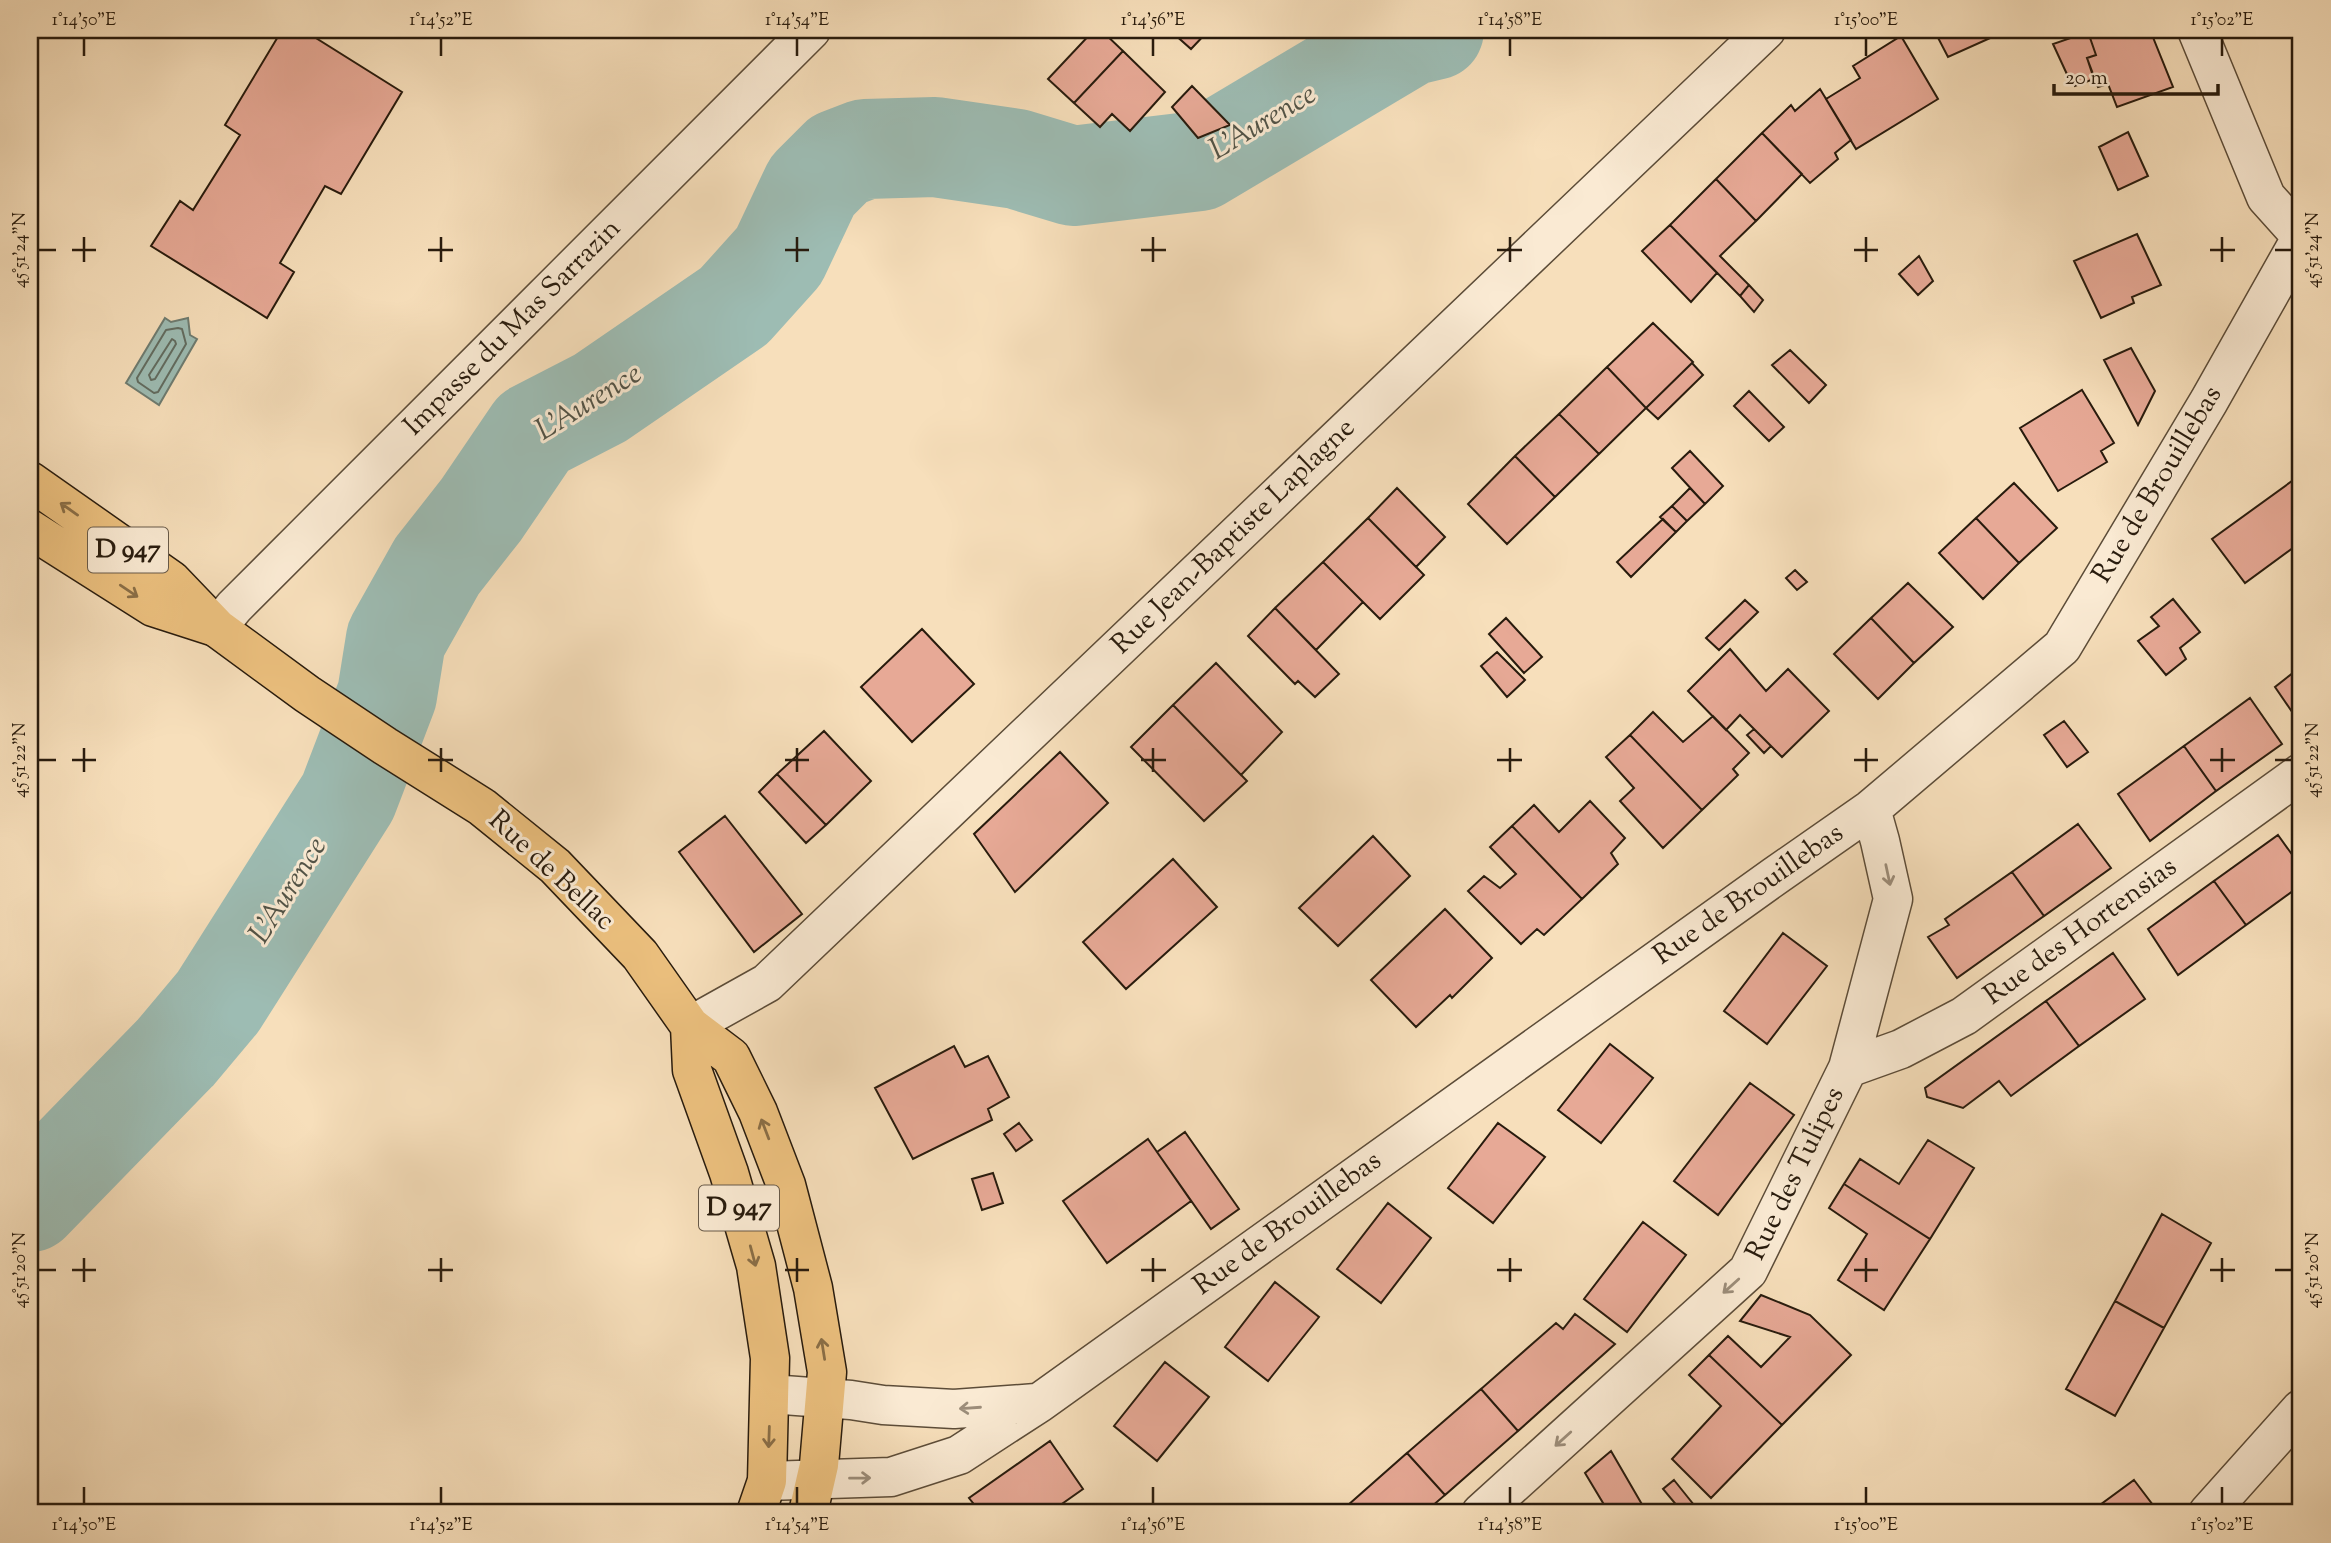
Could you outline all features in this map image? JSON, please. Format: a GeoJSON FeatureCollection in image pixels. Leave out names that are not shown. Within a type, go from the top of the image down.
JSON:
{"type":"FeatureCollection","features":[{"type":"Feature","properties":{"kind":"main road","name":"D 947"},"geometry":{"type":"LineString","coordinates":[[30,481],[171,580],[217,628]]}},
{"type":"Feature","properties":{"kind":"main road","name":"D 947"},"geometry":{"type":"LineString","coordinates":[[30,529],[153,607],[217,628]]}},
{"type":"Feature","properties":{"kind":"main road","name":"Rue de Bellac"},"geometry":{"type":"LineString","coordinates":[[217,628],[307,694],[482,807],[555,866],[630,946],[690,1026],[731,1057],[758,1111],[786,1185],[813,1288],[827,1372],[819,1465],[812,1496]]}},
{"type":"Feature","properties":{"kind":"main road","name":"D 947"},"geometry":{"type":"LineString","coordinates":[[690,1026],[692,1070],[729,1173],[756,1266],[770,1357],[770,1394],[762,1497]]}},
{"type":"Feature","properties":{"kind":"street","name":"Impasse du Mas Sarrazin"},"geometry":{"type":"LineString","coordinates":[[217,628],[244,597],[811,30]]}},
{"type":"Feature","properties":{"kind":"street","name":"Rue Jean-Baptiste Laplagne"},"geometry":{"type":"LineString","coordinates":[[690,1026],[766,983],[1766,30]]}},
{"type":"Feature","properties":{"kind":"street"},"geometry":{"type":"LineString","coordinates":[[2197,30],[2266,197],[2301,237]]}},
{"type":"Feature","properties":{"kind":"street","name":"Rue de Brouillebas"},"geometry":{"type":"LineString","coordinates":[[762,1497],[812,1496],[891,1477],[959,1455],[1038,1402],[1871,809],[2062,647],[2209,401],[2301,237]]}},
{"type":"Feature","properties":{"kind":"street","name":"Rue des Hortensias"},"geometry":{"type":"LineString","coordinates":[[1848,1068],[1901,1049],[1964,1016],[2301,773]]}},
{"type":"Feature","properties":{"kind":"street","name":"Rue des Tulipes"},"geometry":{"type":"LineString","coordinates":[[1481,1513],[1748,1271],[1848,1068],[1893,900],[1871,809]]}},
{"type":"Feature","properties":{"kind":"street"},"geometry":{"type":"LineString","coordinates":[[770,1394],[954,1409],[1038,1402]]}},
{"type":"Feature","properties":{"kind":"street"},"geometry":{"type":"LineString","coordinates":[[2207,1513],[2301,1409]]}},
{"type":"Feature","properties":{"kind":"water"},"geometry":{"type":"Polygon","coordinates":[[[1377,30],[1434,30],[1409,36],[1199,161],[1073,176],[1017,159],[935,147],[865,149],[839,159],[812,186],[779,256],[734,306],[600,398],[534,432],[481,510],[437,566],[396,639],[387,695],[353,674],[375,634],[398,577],[458,486],[490,462],[539,405],[647,341],[686,306],[739,269],[756,247],[792,181],[823,144],[874,110],[902,111],[1072,157],[1191,148],[1268,106],[1335,55],[1377,30]]]}},
{"type":"Feature","properties":{"kind":"water"},"geometry":{"type":"Polygon","coordinates":[[[165,318],[171,322],[188,318],[190,335],[197,339],[159,405],[126,383],[165,318]]]}},
{"type":"Feature","properties":{"kind":"water"},"geometry":{"type":"Polygon","coordinates":[[[326,772],[351,788],[348,797],[218,1002],[176,1052],[30,1202],[30,1160],[92,1101],[210,963],[273,867],[326,772]]]}},
{"type":"Feature","properties":{"kind":"building"},"geometry":{"type":"Polygon","coordinates":[[[282,30],[303,30],[402,92],[341,194],[325,186],[280,263],[294,272],[267,318],[151,246],[180,201],[193,210],[240,135],[225,125],[282,30]]]}},
{"type":"Feature","properties":{"kind":"building"},"geometry":{"type":"Polygon","coordinates":[[[1094,30],[1101,30],[1123,51],[1074,103],[1048,79],[1094,30]]]}},
{"type":"Feature","properties":{"kind":"building"},"geometry":{"type":"Polygon","coordinates":[[[1175,30],[1209,30],[1191,49],[1173,33],[1175,30]]]}},
{"type":"Feature","properties":{"kind":"building"},"geometry":{"type":"Polygon","coordinates":[[[1934,30],[2008,30],[1948,57],[1934,30]]]}},
{"type":"Feature","properties":{"kind":"building"},"geometry":{"type":"Polygon","coordinates":[[[2150,30],[2173,87],[2117,107],[2108,84],[2098,87],[2087,58],[2096,55],[2088,32],[2150,30]]]}},
{"type":"Feature","properties":{"kind":"building"},"geometry":{"type":"Polygon","coordinates":[[[2088,32],[2096,55],[2087,58],[2094,79],[2075,86],[2074,81],[2071,83],[2053,44],[2088,32]]]}},
{"type":"Feature","properties":{"kind":"building"},"geometry":{"type":"Polygon","coordinates":[[[1901,36],[1938,99],[1856,149],[1826,99],[1860,78],[1853,66],[1901,36]]]}},
{"type":"Feature","properties":{"kind":"building"},"geometry":{"type":"Polygon","coordinates":[[[1123,51],[1165,92],[1130,131],[1112,114],[1100,127],[1074,103],[1123,51]]]}},
{"type":"Feature","properties":{"kind":"building"},"geometry":{"type":"Polygon","coordinates":[[[1192,86],[1230,125],[1198,138],[1172,107],[1192,86]]]}},
{"type":"Feature","properties":{"kind":"building"},"geometry":{"type":"Polygon","coordinates":[[[1820,89],[1851,140],[1835,153],[1838,159],[1810,183],[1762,133],[1791,105],[1795,111],[1820,89]]]}},
{"type":"Feature","properties":{"kind":"building"},"geometry":{"type":"Polygon","coordinates":[[[2128,132],[2148,176],[2118,190],[2099,147],[2128,132]]]}},
{"type":"Feature","properties":{"kind":"building"},"geometry":{"type":"Polygon","coordinates":[[[1762,133],[1802,174],[1756,221],[1716,179],[1762,133]]]}},
{"type":"Feature","properties":{"kind":"building"},"geometry":{"type":"Polygon","coordinates":[[[1716,179],[1756,221],[1720,256],[1749,285],[1740,296],[1670,225],[1716,179]]]}},
{"type":"Feature","properties":{"kind":"building"},"geometry":{"type":"Polygon","coordinates":[[[1670,225],[1717,273],[1691,302],[1642,251],[1670,225]]]}},
{"type":"Feature","properties":{"kind":"building"},"geometry":{"type":"Polygon","coordinates":[[[2137,234],[2161,285],[2132,297],[2134,303],[2101,318],[2074,261],[2137,234]]]}},
{"type":"Feature","properties":{"kind":"building"},"geometry":{"type":"Polygon","coordinates":[[[1919,256],[1933,281],[1918,295],[1899,274],[1919,256]]]}},
{"type":"Feature","properties":{"kind":"building"},"geometry":{"type":"Polygon","coordinates":[[[1749,285],[1763,300],[1754,312],[1740,296],[1749,285]]]}},
{"type":"Feature","properties":{"kind":"building"},"geometry":{"type":"Polygon","coordinates":[[[1653,323],[1693,362],[1646,408],[1607,367],[1653,323]]]}},
{"type":"Feature","properties":{"kind":"building"},"geometry":{"type":"Polygon","coordinates":[[[2131,348],[2155,391],[2138,425],[2104,360],[2131,348]]]}},
{"type":"Feature","properties":{"kind":"building"},"geometry":{"type":"Polygon","coordinates":[[[1790,350],[1826,385],[1809,403],[1772,365],[1790,350]]]}},
{"type":"Feature","properties":{"kind":"building"},"geometry":{"type":"Polygon","coordinates":[[[1692,363],[1703,375],[1658,419],[1646,408],[1692,363]]]}},
{"type":"Feature","properties":{"kind":"building"},"geometry":{"type":"Polygon","coordinates":[[[1607,367],[1646,408],[1599,454],[1559,414],[1607,367]]]}},
{"type":"Feature","properties":{"kind":"building"},"geometry":{"type":"Polygon","coordinates":[[[2082,390],[2114,443],[2101,451],[2107,462],[2058,491],[2020,428],[2082,390]]]}},
{"type":"Feature","properties":{"kind":"building"},"geometry":{"type":"Polygon","coordinates":[[[1749,391],[1784,427],[1769,441],[1734,406],[1749,391]]]}},
{"type":"Feature","properties":{"kind":"building"},"geometry":{"type":"Polygon","coordinates":[[[1559,414],[1599,454],[1555,497],[1515,456],[1559,414]]]}},
{"type":"Feature","properties":{"kind":"building"},"geometry":{"type":"Polygon","coordinates":[[[1690,451],[1723,486],[1705,504],[1672,468],[1690,451]]]}},
{"type":"Feature","properties":{"kind":"building"},"geometry":{"type":"Polygon","coordinates":[[[1515,456],[1555,497],[1507,544],[1468,504],[1515,456]]]}},
{"type":"Feature","properties":{"kind":"building"},"geometry":{"type":"Polygon","coordinates":[[[2292,481],[2301,493],[2301,542],[2245,583],[2212,539],[2292,481]]]}},
{"type":"Feature","properties":{"kind":"building"},"geometry":{"type":"Polygon","coordinates":[[[2014,483],[2057,528],[2019,563],[1976,518],[2014,483]]]}},
{"type":"Feature","properties":{"kind":"building"},"geometry":{"type":"Polygon","coordinates":[[[1397,488],[1445,537],[1416,567],[1368,518],[1397,488]]]}},
{"type":"Feature","properties":{"kind":"building"},"geometry":{"type":"Polygon","coordinates":[[[1690,488],[1705,504],[1687,521],[1672,506],[1690,488]]]}},
{"type":"Feature","properties":{"kind":"building"},"geometry":{"type":"Polygon","coordinates":[[[1672,506],[1687,521],[1676,532],[1660,517],[1672,506]]]}},
{"type":"Feature","properties":{"kind":"building"},"geometry":{"type":"Polygon","coordinates":[[[1368,518],[1424,575],[1380,619],[1323,562],[1368,518]]]}},
{"type":"Feature","properties":{"kind":"building"},"geometry":{"type":"Polygon","coordinates":[[[1976,518],[2019,563],[1983,599],[1939,553],[1976,518]]]}},
{"type":"Feature","properties":{"kind":"building"},"geometry":{"type":"Polygon","coordinates":[[[1663,519],[1676,532],[1631,577],[1617,562],[1663,519]]]}},
{"type":"Feature","properties":{"kind":"building"},"geometry":{"type":"Polygon","coordinates":[[[1323,562],[1363,602],[1316,650],[1275,608],[1323,562]]]}},
{"type":"Feature","properties":{"kind":"building"},"geometry":{"type":"Polygon","coordinates":[[[1795,570],[1807,582],[1797,590],[1786,578],[1795,570]]]}},
{"type":"Feature","properties":{"kind":"building"},"geometry":{"type":"Polygon","coordinates":[[[1908,583],[1953,627],[1914,663],[1871,618],[1908,583]]]}},
{"type":"Feature","properties":{"kind":"building"},"geometry":{"type":"Polygon","coordinates":[[[2173,599],[2200,632],[2180,648],[2186,659],[2166,675],[2138,641],[2159,626],[2151,617],[2173,599]]]}},
{"type":"Feature","properties":{"kind":"building"},"geometry":{"type":"Polygon","coordinates":[[[1745,600],[1758,612],[1719,650],[1706,638],[1745,600]]]}},
{"type":"Feature","properties":{"kind":"building"},"geometry":{"type":"Polygon","coordinates":[[[1275,608],[1339,674],[1315,697],[1298,681],[1295,684],[1248,636],[1275,608]]]}},
{"type":"Feature","properties":{"kind":"building"},"geometry":{"type":"Polygon","coordinates":[[[1506,618],[1542,657],[1524,673],[1489,634],[1506,618]]]}},
{"type":"Feature","properties":{"kind":"building"},"geometry":{"type":"Polygon","coordinates":[[[1871,618],[1914,663],[1878,699],[1834,654],[1871,618]]]}},
{"type":"Feature","properties":{"kind":"building"},"geometry":{"type":"Polygon","coordinates":[[[922,629],[974,684],[912,742],[861,687],[922,629]]]}},
{"type":"Feature","properties":{"kind":"building"},"geometry":{"type":"Polygon","coordinates":[[[1730,649],[1766,691],[1788,669],[1829,711],[1782,757],[1740,715],[1726,730],[1688,691],[1730,649]]]}},
{"type":"Feature","properties":{"kind":"building"},"geometry":{"type":"Polygon","coordinates":[[[1497,652],[1525,680],[1507,697],[1481,666],[1497,652]]]}},
{"type":"Feature","properties":{"kind":"building"},"geometry":{"type":"Polygon","coordinates":[[[2301,662],[2301,725],[2275,687],[2294,672],[2293,668],[2301,662]]]}},
{"type":"Feature","properties":{"kind":"building"},"geometry":{"type":"Polygon","coordinates":[[[1216,663],[1282,732],[1241,775],[1173,705],[1216,663]]]}},
{"type":"Feature","properties":{"kind":"building"},"geometry":{"type":"Polygon","coordinates":[[[2250,698],[2282,744],[2216,791],[2184,746],[2250,698]]]}},
{"type":"Feature","properties":{"kind":"building"},"geometry":{"type":"Polygon","coordinates":[[[1173,705],[1247,781],[1204,821],[1131,747],[1173,705]]]}},
{"type":"Feature","properties":{"kind":"building"},"geometry":{"type":"Polygon","coordinates":[[[1653,712],[1683,742],[1713,716],[1749,753],[1733,769],[1738,775],[1702,810],[1630,735],[1653,712]]]}},
{"type":"Feature","properties":{"kind":"building"},"geometry":{"type":"Polygon","coordinates":[[[2064,721],[2088,752],[2067,767],[2044,735],[2064,721]]]}},
{"type":"Feature","properties":{"kind":"building"},"geometry":{"type":"Polygon","coordinates":[[[1754,729],[1771,746],[1764,753],[1747,735],[1754,729]]]}},
{"type":"Feature","properties":{"kind":"building"},"geometry":{"type":"Polygon","coordinates":[[[824,731],[871,781],[826,825],[777,774],[824,731]]]}},
{"type":"Feature","properties":{"kind":"building"},"geometry":{"type":"Polygon","coordinates":[[[1630,735],[1702,810],[1663,848],[1620,801],[1634,788],[1606,757],[1630,735]]]}},
{"type":"Feature","properties":{"kind":"building"},"geometry":{"type":"Polygon","coordinates":[[[2184,746],[2216,791],[2150,841],[2118,794],[2184,746]]]}},
{"type":"Feature","properties":{"kind":"building"},"geometry":{"type":"Polygon","coordinates":[[[1060,752],[1108,803],[1015,892],[974,834],[1060,752]]]}},
{"type":"Feature","properties":{"kind":"building"},"geometry":{"type":"Polygon","coordinates":[[[777,774],[826,825],[806,843],[759,792],[777,774]]]}},
{"type":"Feature","properties":{"kind":"building"},"geometry":{"type":"Polygon","coordinates":[[[1590,801],[1625,838],[1611,853],[1618,864],[1582,899],[1512,826],[1534,805],[1559,832],[1590,801]]]}},
{"type":"Feature","properties":{"kind":"building"},"geometry":{"type":"Polygon","coordinates":[[[725,816],[802,914],[754,952],[679,852],[725,816]]]}},
{"type":"Feature","properties":{"kind":"building"},"geometry":{"type":"Polygon","coordinates":[[[2078,824],[2111,868],[2044,916],[2012,872],[2078,824]]]}},
{"type":"Feature","properties":{"kind":"building"},"geometry":{"type":"Polygon","coordinates":[[[1512,826],[1582,899],[1544,935],[1537,929],[1521,944],[1468,891],[1484,876],[1500,888],[1516,874],[1490,847],[1512,826]]]}},
{"type":"Feature","properties":{"kind":"building"},"geometry":{"type":"Polygon","coordinates":[[[2278,835],[2301,867],[2301,885],[2246,925],[2214,881],[2278,835]]]}},
{"type":"Feature","properties":{"kind":"building"},"geometry":{"type":"Polygon","coordinates":[[[1373,836],[1410,876],[1338,946],[1299,908],[1373,836]]]}},
{"type":"Feature","properties":{"kind":"building"},"geometry":{"type":"Polygon","coordinates":[[[1173,859],[1217,907],[1126,989],[1083,942],[1173,859]]]}},
{"type":"Feature","properties":{"kind":"building"},"geometry":{"type":"Polygon","coordinates":[[[2012,872],[2044,916],[1957,978],[1928,937],[1949,925],[1945,919],[2012,872]]]}},
{"type":"Feature","properties":{"kind":"building"},"geometry":{"type":"Polygon","coordinates":[[[2214,881],[2246,925],[2178,975],[2148,929],[2214,881]]]}},
{"type":"Feature","properties":{"kind":"building"},"geometry":{"type":"Polygon","coordinates":[[[1445,909],[1492,958],[1452,998],[1450,995],[1416,1027],[1371,980],[1445,909]]]}},
{"type":"Feature","properties":{"kind":"building"},"geometry":{"type":"Polygon","coordinates":[[[1783,933],[1827,966],[1767,1044],[1724,1011],[1783,933]]]}},
{"type":"Feature","properties":{"kind":"building"},"geometry":{"type":"Polygon","coordinates":[[[2113,953],[2145,999],[2079,1046],[2046,1001],[2113,953]]]}},
{"type":"Feature","properties":{"kind":"building"},"geometry":{"type":"Polygon","coordinates":[[[2046,1001],[2079,1046],[2011,1096],[1999,1081],[1963,1108],[1927,1097],[1925,1088],[2046,1001]]]}},
{"type":"Feature","properties":{"kind":"building"},"geometry":{"type":"Polygon","coordinates":[[[1610,1044],[1653,1078],[1601,1143],[1558,1110],[1610,1044]]]}},
{"type":"Feature","properties":{"kind":"building"},"geometry":{"type":"Polygon","coordinates":[[[954,1046],[965,1067],[988,1056],[1009,1097],[988,1109],[992,1120],[913,1159],[875,1088],[954,1046]]]}},
{"type":"Feature","properties":{"kind":"building"},"geometry":{"type":"Polygon","coordinates":[[[1750,1083],[1794,1115],[1718,1215],[1674,1181],[1750,1083]]]}},
{"type":"Feature","properties":{"kind":"building"},"geometry":{"type":"Polygon","coordinates":[[[1019,1123],[1032,1140],[1016,1151],[1004,1134],[1019,1123]]]}},
{"type":"Feature","properties":{"kind":"building"},"geometry":{"type":"Polygon","coordinates":[[[1498,1123],[1545,1157],[1493,1223],[1448,1188],[1498,1123]]]}},
{"type":"Feature","properties":{"kind":"building"},"geometry":{"type":"Polygon","coordinates":[[[1185,1132],[1239,1209],[1211,1229],[1157,1152],[1185,1132]]]}},
{"type":"Feature","properties":{"kind":"building"},"geometry":{"type":"Polygon","coordinates":[[[1148,1139],[1191,1201],[1107,1263],[1063,1201],[1148,1139]]]}},
{"type":"Feature","properties":{"kind":"building"},"geometry":{"type":"Polygon","coordinates":[[[1928,1140],[1974,1168],[1930,1239],[1844,1184],[1860,1159],[1899,1184],[1928,1140]]]}},
{"type":"Feature","properties":{"kind":"building"},"geometry":{"type":"Polygon","coordinates":[[[993,1173],[1003,1203],[982,1210],[972,1179],[993,1173]]]}},
{"type":"Feature","properties":{"kind":"building"},"geometry":{"type":"Polygon","coordinates":[[[1844,1184],[1930,1239],[1884,1310],[1838,1280],[1867,1234],[1829,1208],[1844,1184]]]}},
{"type":"Feature","properties":{"kind":"building"},"geometry":{"type":"Polygon","coordinates":[[[1388,1203],[1431,1238],[1381,1303],[1337,1269],[1388,1203]]]}},
{"type":"Feature","properties":{"kind":"building"},"geometry":{"type":"Polygon","coordinates":[[[2162,1214],[2211,1243],[2164,1328],[2115,1301],[2162,1214]]]}},
{"type":"Feature","properties":{"kind":"building"},"geometry":{"type":"Polygon","coordinates":[[[1643,1222],[1686,1255],[1627,1332],[1584,1299],[1643,1222]]]}},
{"type":"Feature","properties":{"kind":"building"},"geometry":{"type":"Polygon","coordinates":[[[1275,1282],[1319,1317],[1268,1381],[1225,1347],[1275,1282]]]}},
{"type":"Feature","properties":{"kind":"building"},"geometry":{"type":"Polygon","coordinates":[[[1761,1295],[1810,1315],[1851,1355],[1782,1425],[1709,1355],[1728,1336],[1761,1367],[1790,1337],[1740,1321],[1761,1295]]]}},
{"type":"Feature","properties":{"kind":"building"},"geometry":{"type":"Polygon","coordinates":[[[2115,1301],[2164,1328],[2115,1416],[2066,1389],[2115,1301]]]}},
{"type":"Feature","properties":{"kind":"building"},"geometry":{"type":"Polygon","coordinates":[[[1575,1314],[1615,1344],[1518,1431],[1481,1389],[1556,1323],[1563,1329],[1575,1314]]]}},
{"type":"Feature","properties":{"kind":"building"},"geometry":{"type":"Polygon","coordinates":[[[1709,1355],[1782,1425],[1711,1498],[1672,1459],[1721,1406],[1689,1375],[1709,1355]]]}},
{"type":"Feature","properties":{"kind":"building"},"geometry":{"type":"Polygon","coordinates":[[[1165,1362],[1209,1397],[1157,1461],[1114,1426],[1165,1362]]]}},
{"type":"Feature","properties":{"kind":"building"},"geometry":{"type":"Polygon","coordinates":[[[1481,1389],[1518,1431],[1445,1495],[1407,1453],[1481,1389]]]}},
{"type":"Feature","properties":{"kind":"building"},"geometry":{"type":"Polygon","coordinates":[[[1050,1441],[1083,1489],[1049,1513],[981,1513],[969,1498],[1050,1441]]]}},
{"type":"Feature","properties":{"kind":"building"},"geometry":{"type":"Polygon","coordinates":[[[1611,1451],[1647,1513],[1586,1513],[1603,1503],[1585,1473],[1611,1451]]]}},
{"type":"Feature","properties":{"kind":"building"},"geometry":{"type":"Polygon","coordinates":[[[1407,1453],[1445,1495],[1424,1513],[1339,1513],[1407,1453]]]}},
{"type":"Feature","properties":{"kind":"building"},"geometry":{"type":"Polygon","coordinates":[[[1674,1480],[1698,1510],[1694,1513],[1683,1513],[1663,1489],[1674,1480]]]}},
{"type":"Feature","properties":{"kind":"building"},"geometry":{"type":"Polygon","coordinates":[[[2134,1480],[2159,1513],[2089,1513],[2134,1480]]]}},
{"type":"Feature","properties":{"kind":"waterway","name":"L'Aurence"},"geometry":{"type":"LineString","coordinates":[[30,1202],[176,1052],[218,1002],[348,797],[387,695],[396,639],[437,566],[481,510],[534,432],[600,398],[734,306],[779,256],[812,186],[839,159],[865,149],[935,147],[1017,159],[1073,176],[1199,161],[1409,36],[1434,30]]}}]}
